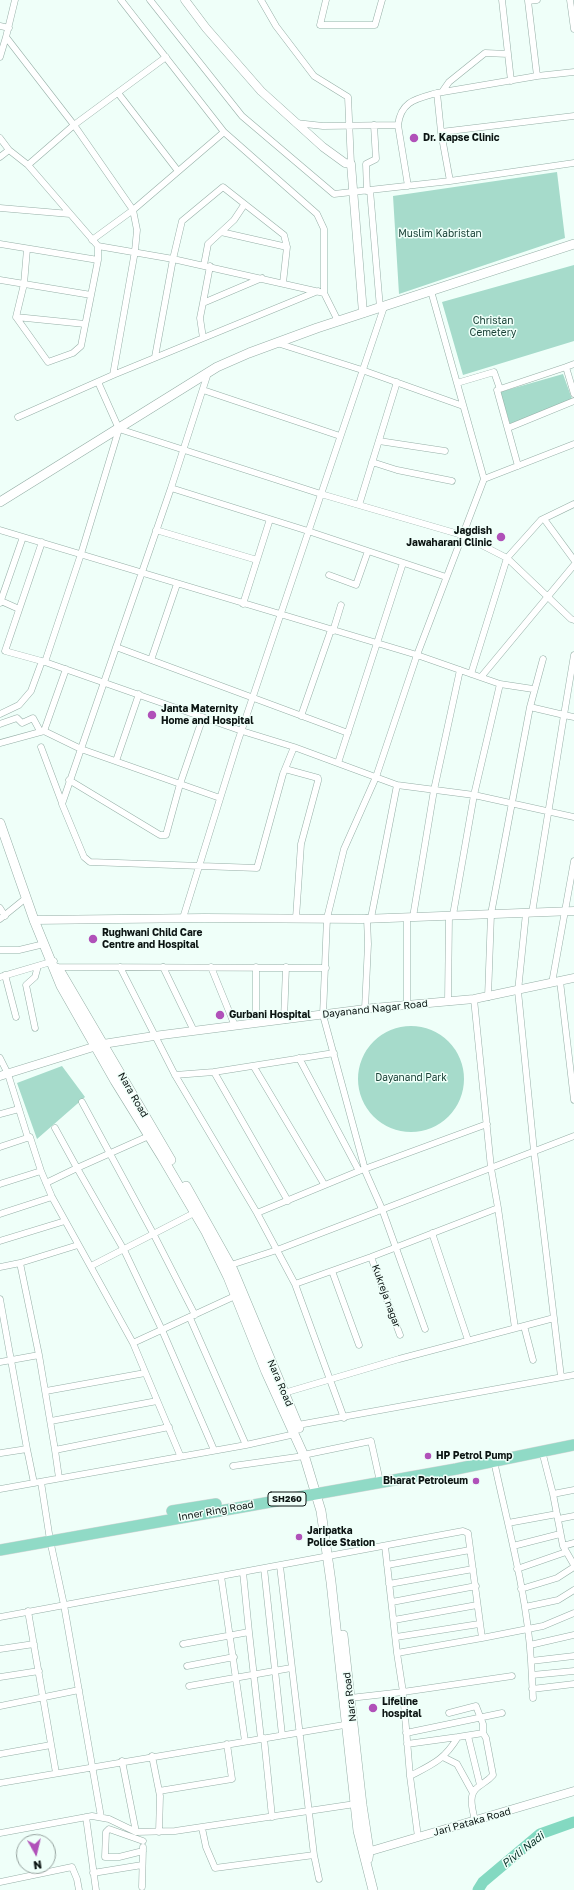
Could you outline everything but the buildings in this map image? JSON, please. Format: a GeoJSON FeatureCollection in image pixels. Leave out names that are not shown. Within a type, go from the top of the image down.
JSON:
{"type":"FeatureCollection","features":[{"type":"Feature","properties":{"kind":"highway","name":"Inner Ring Road"},"geometry":{"type":"LineString","coordinates":[[318,1490],[574,1439]]}},
{"type":"Feature","properties":{"kind":"highway","name":"Inner Ring Road"},"geometry":{"type":"LineString","coordinates":[[0,1543],[50,1537],[574,1446]]}},
{"type":"Feature","properties":{"kind":"highway","name":"Inner Ring Road"},"geometry":{"type":"LineString","coordinates":[[0,1550],[50,1537]]}},
{"type":"Feature","properties":{"kind":"main road"},"geometry":{"type":"LineString","coordinates":[[0,502],[208,373],[249,353],[338,321],[574,244]]}},
{"type":"Feature","properties":{"kind":"main road","name":"Nara Road"},"geometry":{"type":"LineString","coordinates":[[0,823],[34,920],[53,964],[99,1045],[231,1266],[284,1393],[306,1455],[318,1490],[331,1556],[350,1698],[350,1724],[355,1804],[373,1890]]}},
{"type":"Feature","properties":{"kind":"main road","name":"Nara Road"},"geometry":{"type":"LineString","coordinates":[[152,1134],[194,1213],[206,1232],[235,1296],[266,1372],[296,1430]]}},
{"type":"Feature","properties":{"kind":"main road","name":"Nara Road"},"geometry":{"type":"LineString","coordinates":[[331,1556],[350,1724],[362,1805],[366,1852]]}},
{"type":"Feature","properties":{"kind":"street"},"geometry":{"type":"LineString","coordinates":[[0,57],[9,28],[15,0]]}},
{"type":"Feature","properties":{"kind":"street"},"geometry":{"type":"LineString","coordinates":[[122,0],[224,132],[317,214],[324,229],[321,292],[338,321]]}},
{"type":"Feature","properties":{"kind":"street"},"geometry":{"type":"LineString","coordinates":[[150,0],[242,116],[334,194],[450,181],[574,164]]}},
{"type":"Feature","properties":{"kind":"street"},"geometry":{"type":"LineString","coordinates":[[185,0],[206,28],[261,92],[309,135],[344,163],[351,164]]}},
{"type":"Feature","properties":{"kind":"street"},"geometry":{"type":"LineString","coordinates":[[261,0],[276,26],[314,76],[348,97],[351,164],[363,313]]}},
{"type":"Feature","properties":{"kind":"street"},"geometry":{"type":"LineString","coordinates":[[326,0],[320,25],[375,25],[382,0]]}},
{"type":"Feature","properties":{"kind":"street"},"geometry":{"type":"LineString","coordinates":[[502,0],[511,81]]}},
{"type":"Feature","properties":{"kind":"street"},"geometry":{"type":"LineString","coordinates":[[537,0],[527,1],[537,76]]}},
{"type":"Feature","properties":{"kind":"street"},"geometry":{"type":"LineString","coordinates":[[570,0],[574,29]]}},
{"type":"Feature","properties":{"kind":"street"},"geometry":{"type":"LineString","coordinates":[[0,26],[9,28]]}},
{"type":"Feature","properties":{"kind":"street"},"geometry":{"type":"LineString","coordinates":[[6,37],[74,126],[134,210],[137,230],[135,251],[113,375]]}},
{"type":"Feature","properties":{"kind":"street"},"geometry":{"type":"LineString","coordinates":[[450,181],[441,132],[440,93],[449,82],[485,53],[508,54]]}},
{"type":"Feature","properties":{"kind":"street"},"geometry":{"type":"LineString","coordinates":[[28,165],[74,126],[166,57]]}},
{"type":"Feature","properties":{"kind":"street"},"geometry":{"type":"LineString","coordinates":[[408,186],[398,125],[400,113],[412,100],[440,93],[537,76],[574,72]]}},
{"type":"Feature","properties":{"kind":"street"},"geometry":{"type":"LineString","coordinates":[[118,93],[178,171]]}},
{"type":"Feature","properties":{"kind":"street"},"geometry":{"type":"LineString","coordinates":[[441,132],[574,116]]}},
{"type":"Feature","properties":{"kind":"street"},"geometry":{"type":"LineString","coordinates":[[296,123],[323,126],[398,125]]}},
{"type":"Feature","properties":{"kind":"street"},"geometry":{"type":"LineString","coordinates":[[183,918],[252,698],[382,307],[366,164],[376,159],[374,125]]}},
{"type":"Feature","properties":{"kind":"street"},"geometry":{"type":"LineString","coordinates":[[92,240],[134,210],[224,132]]}},
{"type":"Feature","properties":{"kind":"street"},"geometry":{"type":"LineString","coordinates":[[0,138],[9,150],[28,165],[98,246],[135,251],[321,292]]}},
{"type":"Feature","properties":{"kind":"street"},"geometry":{"type":"LineString","coordinates":[[0,156],[9,150]]}},
{"type":"Feature","properties":{"kind":"street"},"geometry":{"type":"LineString","coordinates":[[156,358],[173,259],[182,221],[223,187],[244,205],[284,234],[287,247],[283,284]]}},
{"type":"Feature","properties":{"kind":"street"},"geometry":{"type":"LineString","coordinates":[[203,338],[200,318],[203,303],[208,244],[234,220],[244,205]]}},
{"type":"Feature","properties":{"kind":"street"},"geometry":{"type":"LineString","coordinates":[[0,208],[70,214]]}},
{"type":"Feature","properties":{"kind":"street"},"geometry":{"type":"LineString","coordinates":[[221,232],[287,247]]}},
{"type":"Feature","properties":{"kind":"street"},"geometry":{"type":"LineString","coordinates":[[0,244],[98,260]]}},
{"type":"Feature","properties":{"kind":"street"},"geometry":{"type":"LineString","coordinates":[[27,249],[24,284],[16,317],[48,362],[73,353],[81,346],[98,260],[98,246]]}},
{"type":"Feature","properties":{"kind":"street"},"geometry":{"type":"LineString","coordinates":[[203,303],[262,278]]}},
{"type":"Feature","properties":{"kind":"street"},"geometry":{"type":"LineString","coordinates":[[0,280],[91,295]]}},
{"type":"Feature","properties":{"kind":"street"},"geometry":{"type":"LineString","coordinates":[[362,1170],[334,1053],[323,1015],[328,918],[344,849],[376,777],[417,655],[484,479],[431,291]]}},
{"type":"Feature","properties":{"kind":"street"},"geometry":{"type":"LineString","coordinates":[[18,417],[113,375],[321,292]]}},
{"type":"Feature","properties":{"kind":"street"},"geometry":{"type":"LineString","coordinates":[[16,317],[85,324]]}},
{"type":"Feature","properties":{"kind":"street"},"geometry":{"type":"LineString","coordinates":[[276,343],[362,370],[463,406]]}},
{"type":"Feature","properties":{"kind":"street"},"geometry":{"type":"LineString","coordinates":[[518,466],[497,390],[566,368],[574,364]]}},
{"type":"Feature","properties":{"kind":"street"},"geometry":{"type":"LineString","coordinates":[[566,368],[574,394]]}},
{"type":"Feature","properties":{"kind":"street"},"geometry":{"type":"LineString","coordinates":[[457,383],[494,372],[500,389]]}},
{"type":"Feature","properties":{"kind":"street"},"geometry":{"type":"LineString","coordinates":[[62,804],[184,450],[208,373]]}},
{"type":"Feature","properties":{"kind":"street"},"geometry":{"type":"LineString","coordinates":[[0,714],[19,705],[21,701],[29,694],[43,662],[81,554],[119,429],[98,382]]}},
{"type":"Feature","properties":{"kind":"street"},"geometry":{"type":"LineString","coordinates":[[359,505],[397,382]]}},
{"type":"Feature","properties":{"kind":"street"},"geometry":{"type":"LineString","coordinates":[[203,390],[340,436]]}},
{"type":"Feature","properties":{"kind":"street"},"geometry":{"type":"LineString","coordinates":[[508,428],[574,401]]}},
{"type":"Feature","properties":{"kind":"street"},"geometry":{"type":"LineString","coordinates":[[119,429],[320,494],[462,535],[507,558],[574,620]]}},
{"type":"Feature","properties":{"kind":"street"},"geometry":{"type":"LineString","coordinates":[[379,441],[445,451]]}},
{"type":"Feature","properties":{"kind":"street"},"geometry":{"type":"LineString","coordinates":[[484,479],[574,444]]}},
{"type":"Feature","properties":{"kind":"street"},"geometry":{"type":"LineString","coordinates":[[372,462],[397,470],[452,480]]}},
{"type":"Feature","properties":{"kind":"street"},"geometry":{"type":"LineString","coordinates":[[171,488],[308,531],[446,577]]}},
{"type":"Feature","properties":{"kind":"street"},"geometry":{"type":"LineString","coordinates":[[471,674],[507,558],[544,518],[574,504]]}},
{"type":"Feature","properties":{"kind":"street"},"geometry":{"type":"LineString","coordinates":[[544,518],[574,560]]}},
{"type":"Feature","properties":{"kind":"street"},"geometry":{"type":"LineString","coordinates":[[243,604],[270,519]]}},
{"type":"Feature","properties":{"kind":"street"},"geometry":{"type":"LineString","coordinates":[[156,530],[257,560]]}},
{"type":"Feature","properties":{"kind":"street"},"geometry":{"type":"LineString","coordinates":[[0,531],[42,542],[332,631],[417,655],[500,684],[533,689]]}},
{"type":"Feature","properties":{"kind":"street"},"geometry":{"type":"LineString","coordinates":[[19,609],[0,602],[24,537]]}},
{"type":"Feature","properties":{"kind":"street"},"geometry":{"type":"LineString","coordinates":[[42,542],[5,651],[66,669],[242,731],[294,746],[397,784],[474,795],[574,817]]}},
{"type":"Feature","properties":{"kind":"street"},"geometry":{"type":"LineString","coordinates":[[329,575],[356,585],[368,551]]}},
{"type":"Feature","properties":{"kind":"street"},"geometry":{"type":"LineString","coordinates":[[338,763],[403,563]]}},
{"type":"Feature","properties":{"kind":"street"},"geometry":{"type":"LineString","coordinates":[[481,677],[574,565]]}},
{"type":"Feature","properties":{"kind":"street"},"geometry":{"type":"LineString","coordinates":[[151,660],[177,584]]}},
{"type":"Feature","properties":{"kind":"street"},"geometry":{"type":"LineString","coordinates":[[301,716],[341,604]]}},
{"type":"Feature","properties":{"kind":"street"},"geometry":{"type":"LineString","coordinates":[[116,647],[348,733]]}},
{"type":"Feature","properties":{"kind":"street"},"geometry":{"type":"LineString","coordinates":[[561,1377],[534,1151],[518,991],[529,913],[574,655]]}},
{"type":"Feature","properties":{"kind":"street"},"geometry":{"type":"LineString","coordinates":[[488,997],[492,914],[533,689],[543,659]]}},
{"type":"Feature","properties":{"kind":"street"},"geometry":{"type":"LineString","coordinates":[[42,731],[66,669]]}},
{"type":"Feature","properties":{"kind":"street"},"geometry":{"type":"LineString","coordinates":[[407,1005],[410,917],[434,790],[460,670]]}},
{"type":"Feature","properties":{"kind":"street"},"geometry":{"type":"LineString","coordinates":[[448,1002],[451,915],[474,795],[500,684]]}},
{"type":"Feature","properties":{"kind":"street"},"geometry":{"type":"LineString","coordinates":[[116,761],[139,694]]}},
{"type":"Feature","properties":{"kind":"street"},"geometry":{"type":"LineString","coordinates":[[530,707],[574,717]]}},
{"type":"Feature","properties":{"kind":"street"},"geometry":{"type":"LineString","coordinates":[[70,780],[163,835],[166,834],[180,784],[203,717]]}},
{"type":"Feature","properties":{"kind":"street"},"geometry":{"type":"LineString","coordinates":[[0,724],[17,718],[22,723],[33,718],[42,731],[81,749],[220,798]]}},
{"type":"Feature","properties":{"kind":"street"},"geometry":{"type":"LineString","coordinates":[[0,743],[42,731]]}},
{"type":"Feature","properties":{"kind":"street"},"geometry":{"type":"LineString","coordinates":[[41,747],[84,857],[90,862],[255,868],[259,866],[285,770],[294,746]]}},
{"type":"Feature","properties":{"kind":"street"},"geometry":{"type":"LineString","coordinates":[[285,770],[318,778],[301,844],[296,918]]}},
{"type":"Feature","properties":{"kind":"street"},"geometry":{"type":"LineString","coordinates":[[365,1010],[369,918],[397,784]]}},
{"type":"Feature","properties":{"kind":"street"},"geometry":{"type":"LineString","coordinates":[[574,861],[565,911],[556,982],[574,1100]]}},
{"type":"Feature","properties":{"kind":"street"},"geometry":{"type":"LineString","coordinates":[[0,908],[2,917],[26,898]]}},
{"type":"Feature","properties":{"kind":"street"},"geometry":{"type":"LineString","coordinates":[[34,920],[369,918],[574,911]]}},
{"type":"Feature","properties":{"kind":"street"},"geometry":{"type":"LineString","coordinates":[[0,950],[46,948]]}},
{"type":"Feature","properties":{"kind":"street"},"geometry":{"type":"LineString","coordinates":[[16,1017],[3,976],[38,966],[53,964],[120,967],[326,968]]}},
{"type":"Feature","properties":{"kind":"street"},"geometry":{"type":"LineString","coordinates":[[35,1028],[26,985],[35,977],[38,966]]}},
{"type":"Feature","properties":{"kind":"street"},"geometry":{"type":"LineString","coordinates":[[120,967],[175,1075],[257,1213],[295,1284],[344,1418]]}},
{"type":"Feature","properties":{"kind":"street"},"geometry":{"type":"LineString","coordinates":[[163,967],[194,1031]]}},
{"type":"Feature","properties":{"kind":"street"},"geometry":{"type":"LineString","coordinates":[[211,967],[236,1026]]}},
{"type":"Feature","properties":{"kind":"street"},"geometry":{"type":"LineString","coordinates":[[256,967],[256,1023]]}},
{"type":"Feature","properties":{"kind":"street"},"geometry":{"type":"LineString","coordinates":[[284,1020],[286,967]]}},
{"type":"Feature","properties":{"kind":"street","name":"Dayanand Nagar Road"},"geometry":{"type":"LineString","coordinates":[[4,1075],[99,1045],[154,1036],[256,1023],[407,1005],[474,999],[518,991],[574,978]]}},
{"type":"Feature","properties":{"kind":"street"},"geometry":{"type":"LineString","coordinates":[[474,999],[491,1168],[515,1328]]}},
{"type":"Feature","properties":{"kind":"street"},"geometry":{"type":"LineString","coordinates":[[175,1075],[254,1067],[334,1053]]}},
{"type":"Feature","properties":{"kind":"street"},"geometry":{"type":"LineString","coordinates":[[0,1058],[4,1075],[19,1108],[28,1138],[30,1137],[40,1171],[52,1197],[133,1343],[180,1455]]}},
{"type":"Feature","properties":{"kind":"street"},"geometry":{"type":"LineString","coordinates":[[299,1058],[362,1170],[382,1209],[425,1329]]}},
{"type":"Feature","properties":{"kind":"street"},"geometry":{"type":"LineString","coordinates":[[254,1067],[324,1184]]}},
{"type":"Feature","properties":{"kind":"street"},"geometry":{"type":"LineString","coordinates":[[214,1072],[288,1201]]}},
{"type":"Feature","properties":{"kind":"street"},"geometry":{"type":"LineString","coordinates":[[82,1102],[154,1235],[192,1316],[246,1444]]}},
{"type":"Feature","properties":{"kind":"street"},"geometry":{"type":"LineString","coordinates":[[0,1114],[19,1108]]}},
{"type":"Feature","properties":{"kind":"street"},"geometry":{"type":"LineString","coordinates":[[257,1213],[288,1201],[324,1184],[487,1124]]}},
{"type":"Feature","properties":{"kind":"street"},"geometry":{"type":"LineString","coordinates":[[55,1128],[124,1250],[162,1330],[214,1450]]}},
{"type":"Feature","properties":{"kind":"street"},"geometry":{"type":"LineString","coordinates":[[46,1183],[152,1134]]}},
{"type":"Feature","properties":{"kind":"street"},"geometry":{"type":"LineString","coordinates":[[231,1266],[277,1250],[574,1136]]}},
{"type":"Feature","properties":{"kind":"street"},"geometry":{"type":"LineString","coordinates":[[0,1147],[28,1138]]}},
{"type":"Feature","properties":{"kind":"street"},"geometry":{"type":"LineString","coordinates":[[0,1184],[40,1171]]}},
{"type":"Feature","properties":{"kind":"street"},"geometry":{"type":"LineString","coordinates":[[0,1214],[52,1197]]}},
{"type":"Feature","properties":{"kind":"street"},"geometry":{"type":"LineString","coordinates":[[295,1284],[396,1248],[498,1208]]}},
{"type":"Feature","properties":{"kind":"street"},"geometry":{"type":"LineString","coordinates":[[91,1266],[154,1235],[194,1213]]}},
{"type":"Feature","properties":{"kind":"street"},"geometry":{"type":"LineString","coordinates":[[0,1241],[65,1221]]}},
{"type":"Feature","properties":{"kind":"street"},"geometry":{"type":"LineString","coordinates":[[432,1233],[468,1340]]}},
{"type":"Feature","properties":{"kind":"street"},"geometry":{"type":"LineString","coordinates":[[0,1267],[20,1263],[78,1245]]}},
{"type":"Feature","properties":{"kind":"street","name":"Kukreja nagar"},"geometry":{"type":"LineString","coordinates":[[371,1257],[400,1335]]}},
{"type":"Feature","properties":{"kind":"street"},"geometry":{"type":"LineString","coordinates":[[20,1263],[46,1391],[59,1478]]}},
{"type":"Feature","properties":{"kind":"street"},"geometry":{"type":"LineString","coordinates":[[332,1271],[359,1345]]}},
{"type":"Feature","properties":{"kind":"street"},"geometry":{"type":"LineString","coordinates":[[133,1343],[235,1296]]}},
{"type":"Feature","properties":{"kind":"street"},"geometry":{"type":"LineString","coordinates":[[0,1299],[34,1483]]}},
{"type":"Feature","properties":{"kind":"street"},"geometry":{"type":"LineString","coordinates":[[284,1393],[468,1340],[554,1318]]}},
{"type":"Feature","properties":{"kind":"street"},"geometry":{"type":"LineString","coordinates":[[524,1326],[533,1360]]}},
{"type":"Feature","properties":{"kind":"street"},"geometry":{"type":"LineString","coordinates":[[0,1362],[39,1355]]}},
{"type":"Feature","properties":{"kind":"street"},"geometry":{"type":"LineString","coordinates":[[46,1391],[145,1373]]}},
{"type":"Feature","properties":{"kind":"street"},"geometry":{"type":"LineString","coordinates":[[0,1489],[246,1444],[344,1418],[574,1375]]}},
{"type":"Feature","properties":{"kind":"street"},"geometry":{"type":"LineString","coordinates":[[51,1421],[157,1401]]}},
{"type":"Feature","properties":{"kind":"street"},"geometry":{"type":"LineString","coordinates":[[55,1450],[169,1427]]}},
{"type":"Feature","properties":{"kind":"street"},"geometry":{"type":"LineString","coordinates":[[233,1466],[306,1455],[371,1442],[379,1477]]}},
{"type":"Feature","properties":{"kind":"street"},"geometry":{"type":"LineString","coordinates":[[0,1452],[27,1449]]}},
{"type":"Feature","properties":{"kind":"street"},"geometry":{"type":"LineString","coordinates":[[521,1589],[557,1578],[574,1566],[563,1546],[553,1494],[542,1452]]}},
{"type":"Feature","properties":{"kind":"street"},"geometry":{"type":"LineString","coordinates":[[494,1461],[529,1628],[533,1698]]}},
{"type":"Feature","properties":{"kind":"street"},"geometry":{"type":"LineString","coordinates":[[41,1482],[92,1766],[103,1817],[108,1829],[106,1832],[105,1856],[119,1856],[143,1851]]}},
{"type":"Feature","properties":{"kind":"street"},"geometry":{"type":"LineString","coordinates":[[553,1494],[574,1490]]}},
{"type":"Feature","properties":{"kind":"street"},"geometry":{"type":"LineString","coordinates":[[508,1523],[557,1516],[574,1516]]}},
{"type":"Feature","properties":{"kind":"street"},"geometry":{"type":"LineString","coordinates":[[0,1617],[280,1566],[463,1530],[468,1534],[482,1638]]}},
{"type":"Feature","properties":{"kind":"street"},"geometry":{"type":"LineString","coordinates":[[513,1546],[560,1534]]}},
{"type":"Feature","properties":{"kind":"street"},"geometry":{"type":"LineString","coordinates":[[563,1546],[574,1544]]}},
{"type":"Feature","properties":{"kind":"street"},"geometry":{"type":"LineString","coordinates":[[385,1546],[403,1692],[410,1776],[418,1837]]}},
{"type":"Feature","properties":{"kind":"street"},"geometry":{"type":"LineString","coordinates":[[387,1565],[470,1550]]}},
{"type":"Feature","properties":{"kind":"street"},"geometry":{"type":"LineString","coordinates":[[517,1569],[566,1552]]}},
{"type":"Feature","properties":{"kind":"street"},"geometry":{"type":"LineString","coordinates":[[280,1566],[308,1812],[318,1879]]}},
{"type":"Feature","properties":{"kind":"street"},"geometry":{"type":"LineString","coordinates":[[264,1568],[282,1735]]}},
{"type":"Feature","properties":{"kind":"street"},"geometry":{"type":"LineString","coordinates":[[389,1584],[473,1569]]}},
{"type":"Feature","properties":{"kind":"street"},"geometry":{"type":"LineString","coordinates":[[243,1572],[272,1817]]}},
{"type":"Feature","properties":{"kind":"street"},"geometry":{"type":"LineString","coordinates":[[221,1576],[231,1636],[245,1741]]}},
{"type":"Feature","properties":{"kind":"street"},"geometry":{"type":"LineString","coordinates":[[392,1602],[476,1586]]}},
{"type":"Feature","properties":{"kind":"street"},"geometry":{"type":"LineString","coordinates":[[525,1607],[558,1600],[574,1590]]}},
{"type":"Feature","properties":{"kind":"street"},"geometry":{"type":"LineString","coordinates":[[394,1620],[477,1605]]}},
{"type":"Feature","properties":{"kind":"street"},"geometry":{"type":"LineString","coordinates":[[28,1611],[56,1773]]}},
{"type":"Feature","properties":{"kind":"street"},"geometry":{"type":"LineString","coordinates":[[397,1653],[543,1626],[574,1614]]}},
{"type":"Feature","properties":{"kind":"street"},"geometry":{"type":"LineString","coordinates":[[396,1637],[479,1624]]}},
{"type":"Feature","properties":{"kind":"street"},"geometry":{"type":"LineString","coordinates":[[182,1644],[249,1632]]}},
{"type":"Feature","properties":{"kind":"street"},"geometry":{"type":"LineString","coordinates":[[530,1645],[574,1635]]}},
{"type":"Feature","properties":{"kind":"street"},"geometry":{"type":"LineString","coordinates":[[0,1649],[34,1644]]}},
{"type":"Feature","properties":{"kind":"street"},"geometry":{"type":"LineString","coordinates":[[531,1661],[574,1656]]}},
{"type":"Feature","properties":{"kind":"street"},"geometry":{"type":"LineString","coordinates":[[187,1666],[234,1658]]}},
{"type":"Feature","properties":{"kind":"street"},"geometry":{"type":"LineString","coordinates":[[189,1686],[236,1679],[254,1674],[291,1668]]}},
{"type":"Feature","properties":{"kind":"street"},"geometry":{"type":"LineString","coordinates":[[0,1677],[39,1671]]}},
{"type":"Feature","properties":{"kind":"street"},"geometry":{"type":"LineString","coordinates":[[532,1675],[574,1671]]}},
{"type":"Feature","properties":{"kind":"street"},"geometry":{"type":"LineString","coordinates":[[350,1698],[512,1676]]}},
{"type":"Feature","properties":{"kind":"street"},"geometry":{"type":"LineString","coordinates":[[532,1689],[574,1684]]}},
{"type":"Feature","properties":{"kind":"street"},"geometry":{"type":"LineString","coordinates":[[0,1706],[79,1690]]}},
{"type":"Feature","properties":{"kind":"street"},"geometry":{"type":"LineString","coordinates":[[449,1713],[476,1706],[483,1733],[486,1738],[493,1775],[480,1785],[473,1793],[471,1798],[475,1821]]}},
{"type":"Feature","properties":{"kind":"street"},"geometry":{"type":"LineString","coordinates":[[406,1733],[502,1713]]}},
{"type":"Feature","properties":{"kind":"street"},"geometry":{"type":"LineString","coordinates":[[0,1783],[92,1766],[350,1724]]}},
{"type":"Feature","properties":{"kind":"street"},"geometry":{"type":"LineString","coordinates":[[407,1744],[483,1733]]}},
{"type":"Feature","properties":{"kind":"street"},"geometry":{"type":"LineString","coordinates":[[468,1736],[480,1785]]}},
{"type":"Feature","properties":{"kind":"street"},"geometry":{"type":"LineString","coordinates":[[410,1776],[438,1762],[450,1750],[458,1737]]}},
{"type":"Feature","properties":{"kind":"street"},"geometry":{"type":"LineString","coordinates":[[159,1791],[232,1779],[227,1744]]}},
{"type":"Feature","properties":{"kind":"street"},"geometry":{"type":"LineString","coordinates":[[0,1754],[52,1745]]}},
{"type":"Feature","properties":{"kind":"street"},"geometry":{"type":"LineString","coordinates":[[152,1756],[159,1791],[159,1832]]}},
{"type":"Feature","properties":{"kind":"street"},"geometry":{"type":"LineString","coordinates":[[443,1757],[457,1764],[473,1793]]}},
{"type":"Feature","properties":{"kind":"street"},"geometry":{"type":"LineString","coordinates":[[122,1761],[136,1832]]}},
{"type":"Feature","properties":{"kind":"street","name":"Jari Pataka Road"},"geometry":{"type":"LineString","coordinates":[[366,1852],[574,1791]]}},
{"type":"Feature","properties":{"kind":"street"},"geometry":{"type":"LineString","coordinates":[[0,1833],[86,1817],[103,1817],[136,1832],[159,1832],[202,1828],[355,1804]]}},
{"type":"Feature","properties":{"kind":"street"},"geometry":{"type":"LineString","coordinates":[[86,1817],[92,1873],[96,1890]]}},
{"type":"Feature","properties":{"kind":"street"},"geometry":{"type":"LineString","coordinates":[[202,1828],[206,1847],[215,1868],[314,1855]]}},
{"type":"Feature","properties":{"kind":"street"},"geometry":{"type":"LineString","coordinates":[[108,1829],[143,1841]]}},
{"type":"Feature","properties":{"kind":"street"},"geometry":{"type":"LineString","coordinates":[[142,1887],[144,1832]]}},
{"type":"Feature","properties":{"kind":"street"},"geometry":{"type":"LineString","coordinates":[[92,1873],[142,1865]]}},
{"type":"Feature","properties":{"kind":"street"},"geometry":{"type":"LineString","coordinates":[[0,1882],[72,1867],[77,1879],[79,1890]]}},
{"type":"Feature","properties":{"kind":"green space","name":"Muslim Kabristan"},"geometry":{"type":"Polygon","coordinates":[[[557,172],[565,238],[399,294],[393,196],[557,172]]]}},
{"type":"Feature","properties":{"kind":"green space","name":"Christan Cemetery"},"geometry":{"type":"Polygon","coordinates":[[[574,265],[574,341],[463,375],[442,302],[574,265]]]}},
{"type":"Feature","properties":{"kind":"green space"},"geometry":{"type":"Polygon","coordinates":[[[563,374],[572,399],[510,424],[500,392],[563,374]]]}},
{"type":"Feature","properties":{"kind":"green space","name":"Dayanand Park"},"geometry":{"type":"Polygon","coordinates":[[[411,1026],[431,1030],[449,1041],[460,1059],[464,1079],[460,1099],[449,1117],[431,1128],[411,1132],[391,1128],[373,1117],[362,1099],[358,1079],[362,1059],[373,1041],[391,1030],[411,1026]]]}},
{"type":"Feature","properties":{"kind":"green space"},"geometry":{"type":"Polygon","coordinates":[[[62,1066],[85,1097],[37,1139],[17,1083],[62,1066]]]}},
{"type":"Feature","properties":{"kind":"waterway","name":"Pivli Nadi"},"geometry":{"type":"LineString","coordinates":[[478,1890],[483,1882],[540,1834],[574,1822]]}},
{"type":"Feature","properties":{"kind":"place","name":"Dr. Kapse Clinic"},"geometry":{"type":"Point","coordinates":[414,138]}},
{"type":"Feature","properties":{"kind":"place","name":"Jagdish Jawaharani Clinic"},"geometry":{"type":"Point","coordinates":[501,537]}},
{"type":"Feature","properties":{"kind":"place","name":"Janta Maternity Home and Hospital"},"geometry":{"type":"Point","coordinates":[152,715]}},
{"type":"Feature","properties":{"kind":"place","name":"Rughwani Child Care Centre and Hospital"},"geometry":{"type":"Point","coordinates":[93,939]}},
{"type":"Feature","properties":{"kind":"place","name":"Gurbani Hospital"},"geometry":{"type":"Point","coordinates":[220,1015]}},
{"type":"Feature","properties":{"kind":"place","name":"HP Petrol Pump"},"geometry":{"type":"Point","coordinates":[428,1456]}},
{"type":"Feature","properties":{"kind":"place","name":"Bharat Petroleum"},"geometry":{"type":"Point","coordinates":[476,1481]}},
{"type":"Feature","properties":{"kind":"place","name":"Jaripatka Police Station"},"geometry":{"type":"Point","coordinates":[299,1537]}},
{"type":"Feature","properties":{"kind":"place","name":"Lifeline hospital"},"geometry":{"type":"Point","coordinates":[373,1708]}}]}
